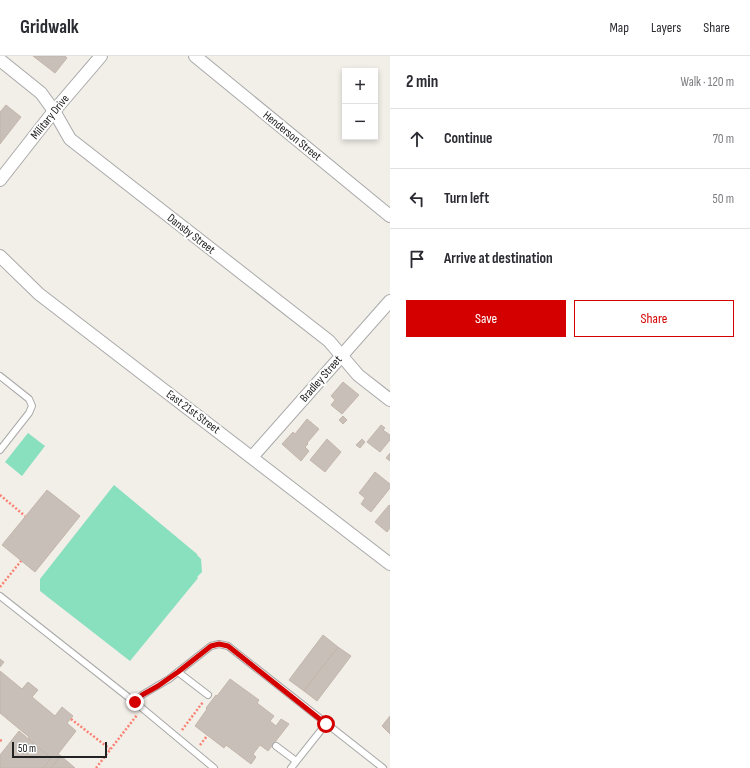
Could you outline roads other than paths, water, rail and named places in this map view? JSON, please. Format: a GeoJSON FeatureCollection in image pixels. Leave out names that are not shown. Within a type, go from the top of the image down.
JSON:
{"type":"FeatureCollection","features":[{"type":"Feature","properties":{"kind":"street","name":"Military Drive"},"geometry":{"type":"LineString","coordinates":[[0,180],[54,111],[101,56]]}},
{"type":"Feature","properties":{"kind":"street","name":"Henderson Street"},"geometry":{"type":"LineString","coordinates":[[195,56],[390,216]]}},
{"type":"Feature","properties":{"kind":"street","name":"Dansby Street"},"geometry":{"type":"LineString","coordinates":[[0,60],[40,93],[54,111],[70,139],[329,341],[358,375],[390,400]]}},
{"type":"Feature","properties":{"kind":"street","name":"East 21st Street"},"geometry":{"type":"LineString","coordinates":[[0,256],[39,294],[390,564]]}},
{"type":"Feature","properties":{"kind":"street","name":"Bradley Street"},"geometry":{"type":"LineString","coordinates":[[252,457],[390,301]]}},
{"type":"Feature","properties":{"kind":"lane"},"geometry":{"type":"LineString","coordinates":[[0,376],[29,399],[32,406],[29,413],[0,450]]}},
{"type":"Feature","properties":{"kind":"lane"},"geometry":{"type":"LineString","coordinates":[[0,596],[135,702],[214,768]]}},
{"type":"Feature","properties":{"kind":"lane"},"geometry":{"type":"LineString","coordinates":[[135,702],[142,695],[178,672],[211,646],[219,644],[228,646],[383,768]]}},
{"type":"Feature","properties":{"kind":"lane"},"geometry":{"type":"LineString","coordinates":[[178,672],[208,695]]}},
{"type":"Feature","properties":{"kind":"lane"},"geometry":{"type":"LineString","coordinates":[[291,768],[326,724]]}},
{"type":"Feature","properties":{"kind":"lane"},"geometry":{"type":"LineString","coordinates":[[276,746],[296,761]]}}]}
